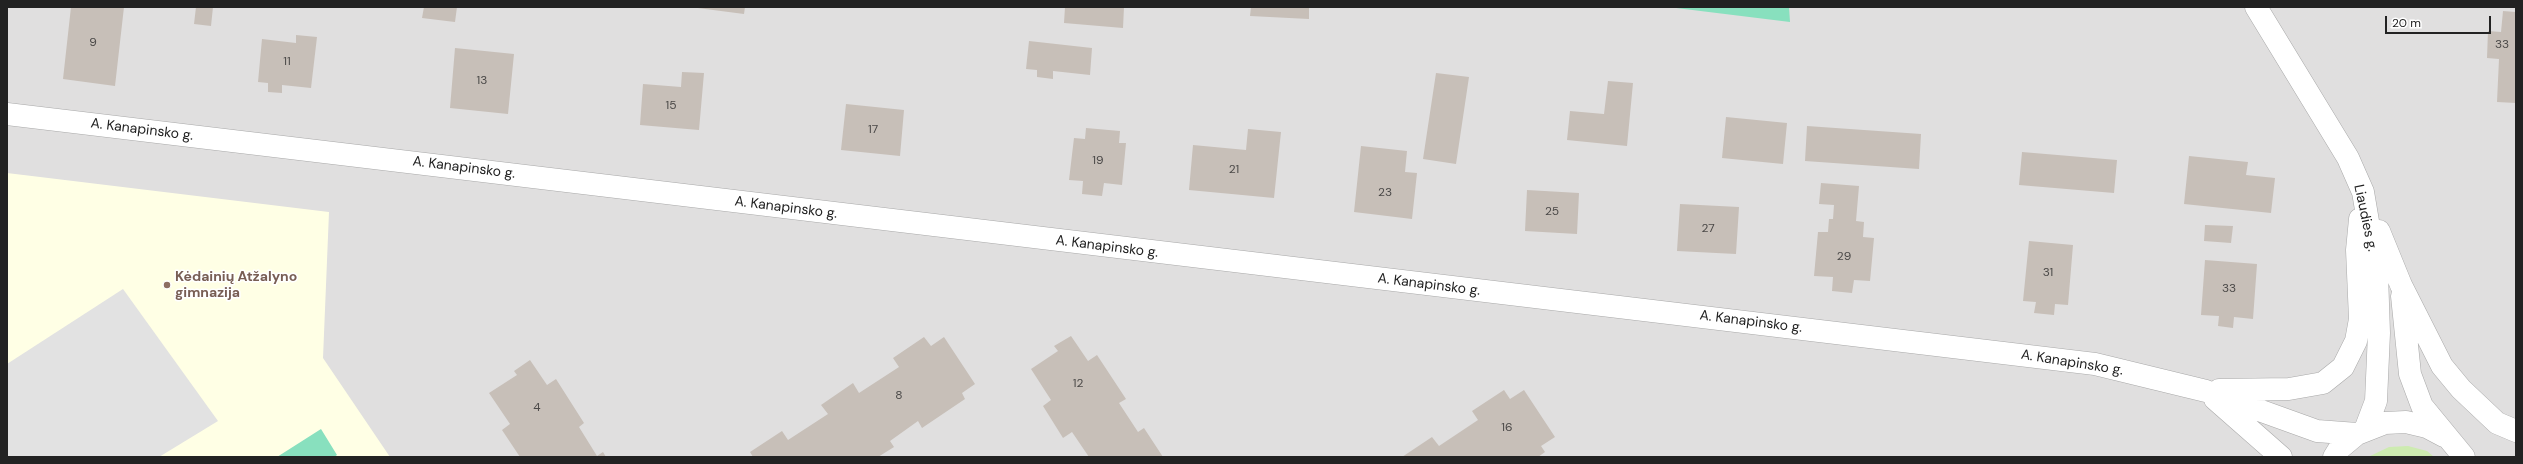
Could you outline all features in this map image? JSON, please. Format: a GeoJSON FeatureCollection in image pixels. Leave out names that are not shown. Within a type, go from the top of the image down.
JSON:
{"type":"FeatureCollection","features":[{"type":"Feature","properties":{"kind":"street","name":"Liaudies g."},"geometry":{"type":"LineString","coordinates":[[2256,7],[2348,158],[2363,192],[2377,274],[2379,333],[2376,401],[2361,432]]}},
{"type":"Feature","properties":{"kind":"street","name":"A. Kanapinsko g."},"geometry":{"type":"LineString","coordinates":[[7,114],[2095,364],[2206,390]]}},
{"type":"Feature","properties":{"kind":"street"},"geometry":{"type":"LineString","coordinates":[[2363,192],[2401,285],[2447,371],[2460,389],[2497,423],[2516,431]]}},
{"type":"Feature","properties":{"kind":"street"},"geometry":{"type":"LineString","coordinates":[[2206,390],[2289,389],[2323,383],[2343,367],[2356,341],[2360,319],[2357,250],[2363,192]]}},
{"type":"Feature","properties":{"kind":"street"},"geometry":{"type":"LineString","coordinates":[[2401,285],[2410,374],[2422,406],[2446,437]]}},
{"type":"Feature","properties":{"kind":"street"},"geometry":{"type":"LineString","coordinates":[[2206,390],[2316,431],[2361,432]]}},
{"type":"Feature","properties":{"kind":"street"},"geometry":{"type":"LineString","coordinates":[[2206,390],[2281,457]]}},
{"type":"Feature","properties":{"kind":"street"},"geometry":{"type":"LineString","coordinates":[[2334,457],[2339,449],[2361,432],[2385,423],[2406,422],[2427,427],[2446,437],[2469,456]]}},
{"type":"Feature","properties":{"kind":"shaded area"},"geometry":{"type":"Polygon","coordinates":[[[7,7],[2516,7],[2516,457],[7,457],[7,7]]]}},
{"type":"Feature","properties":{"kind":"shaded area","name":"Kėdainių Atžalyno gimnazija"},"geometry":{"type":"Polygon","coordinates":[[[7,173],[329,212],[323,358],[390,457],[7,457],[7,173]]]}},
{"type":"Feature","properties":{"kind":"shaded area"},"geometry":{"type":"Polygon","coordinates":[[[123,289],[218,421],[159,457],[7,457],[7,364],[123,289]]]}},
{"type":"Feature","properties":{"kind":"green space"},"geometry":{"type":"Polygon","coordinates":[[[1668,7],[1789,7],[1790,22],[1668,7]]]}},
{"type":"Feature","properties":{"kind":"green space"},"geometry":{"type":"Polygon","coordinates":[[[321,429],[337,455],[334,457],[277,457],[321,429]]]}},
{"type":"Feature","properties":{"kind":"green space"},"geometry":{"type":"Polygon","coordinates":[[[2408,446],[2427,451],[2434,457],[2368,457],[2389,447],[2408,446]]]}},
{"type":"Feature","properties":{"kind":"building"},"geometry":{"type":"Polygon","coordinates":[[[71,7],[124,7],[115,86],[63,79],[71,7]]]}},
{"type":"Feature","properties":{"kind":"building"},"geometry":{"type":"Polygon","coordinates":[[[196,7],[213,7],[211,26],[194,24],[196,7]]]}},
{"type":"Feature","properties":{"kind":"building"},"geometry":{"type":"Polygon","coordinates":[[[424,7],[457,7],[455,22],[422,18],[424,7]]]}},
{"type":"Feature","properties":{"kind":"building"},"geometry":{"type":"Polygon","coordinates":[[[690,7],[745,7],[744,14],[690,7]]]}},
{"type":"Feature","properties":{"kind":"building"},"geometry":{"type":"Polygon","coordinates":[[[1065,7],[1124,7],[1123,28],[1064,23],[1065,7]]]}},
{"type":"Feature","properties":{"kind":"building"},"geometry":{"type":"Polygon","coordinates":[[[1251,7],[1309,7],[1309,19],[1250,16],[1251,7]]]}},
{"type":"Feature","properties":{"kind":"building"},"geometry":{"type":"Polygon","coordinates":[[[2503,11],[2516,12],[2516,103],[2497,102],[2499,59],[2487,58],[2488,31],[2501,32],[2503,11]]]}},
{"type":"Feature","properties":{"kind":"building"},"geometry":{"type":"Polygon","coordinates":[[[296,35],[317,37],[311,88],[282,85],[282,93],[268,92],[268,83],[258,82],[262,39],[296,43],[296,35]]]}},
{"type":"Feature","properties":{"kind":"building"},"geometry":{"type":"Polygon","coordinates":[[[1029,41],[1092,48],[1090,75],[1053,71],[1053,79],[1037,77],[1037,70],[1026,69],[1029,41]]]}},
{"type":"Feature","properties":{"kind":"building"},"geometry":{"type":"Polygon","coordinates":[[[455,48],[514,54],[508,114],[450,108],[455,48]]]}},
{"type":"Feature","properties":{"kind":"building"},"geometry":{"type":"Polygon","coordinates":[[[682,72],[704,73],[699,130],[640,125],[643,84],[681,87],[682,72]]]}},
{"type":"Feature","properties":{"kind":"building"},"geometry":{"type":"Polygon","coordinates":[[[1436,73],[1469,77],[1456,164],[1423,159],[1436,73]]]}},
{"type":"Feature","properties":{"kind":"building"},"geometry":{"type":"Polygon","coordinates":[[[1608,81],[1633,83],[1627,146],[1567,140],[1570,111],[1604,114],[1608,81]]]}},
{"type":"Feature","properties":{"kind":"building"},"geometry":{"type":"Polygon","coordinates":[[[846,104],[904,110],[900,156],[841,150],[846,104]]]}},
{"type":"Feature","properties":{"kind":"building"},"geometry":{"type":"Polygon","coordinates":[[[1726,117],[1787,123],[1783,164],[1722,158],[1726,117]]]}},
{"type":"Feature","properties":{"kind":"building"},"geometry":{"type":"Polygon","coordinates":[[[1807,126],[1921,134],[1919,169],[1805,161],[1807,126]]]}},
{"type":"Feature","properties":{"kind":"building"},"geometry":{"type":"Polygon","coordinates":[[[1086,128],[1120,131],[1119,143],[1126,143],[1122,185],[1104,183],[1102,196],[1082,194],[1083,181],[1069,180],[1074,138],[1085,139],[1086,128]]]}},
{"type":"Feature","properties":{"kind":"building"},"geometry":{"type":"Polygon","coordinates":[[[1248,129],[1281,132],[1274,198],[1189,190],[1193,145],[1246,150],[1248,129]]]}},
{"type":"Feature","properties":{"kind":"building"},"geometry":{"type":"Polygon","coordinates":[[[1361,146],[1407,151],[1405,172],[1417,173],[1412,219],[1354,212],[1361,146]]]}},
{"type":"Feature","properties":{"kind":"building"},"geometry":{"type":"Polygon","coordinates":[[[2022,152],[2117,160],[2114,193],[2019,185],[2022,152]]]}},
{"type":"Feature","properties":{"kind":"building"},"geometry":{"type":"Polygon","coordinates":[[[2189,156],[2248,162],[2246,175],[2275,178],[2271,213],[2184,204],[2189,156]]]}},
{"type":"Feature","properties":{"kind":"building"},"geometry":{"type":"Polygon","coordinates":[[[1821,183],[1859,186],[1856,221],[1864,222],[1863,237],[1874,238],[1870,281],[1854,280],[1852,293],[1832,291],[1833,277],[1814,276],[1818,232],[1828,232],[1829,219],[1833,219],[1834,205],[1819,204],[1821,183]]]}},
{"type":"Feature","properties":{"kind":"building"},"geometry":{"type":"Polygon","coordinates":[[[1527,190],[1579,193],[1577,234],[1525,231],[1527,190]]]}},
{"type":"Feature","properties":{"kind":"building"},"geometry":{"type":"Polygon","coordinates":[[[1680,204],[1739,207],[1736,254],[1677,251],[1680,204]]]}},
{"type":"Feature","properties":{"kind":"building"},"geometry":{"type":"Polygon","coordinates":[[[2205,225],[2233,226],[2231,243],[2204,241],[2205,225]]]}},
{"type":"Feature","properties":{"kind":"building"},"geometry":{"type":"Polygon","coordinates":[[[2029,241],[2073,245],[2068,305],[2055,304],[2054,315],[2034,313],[2036,302],[2023,301],[2029,241]]]}},
{"type":"Feature","properties":{"kind":"building"},"geometry":{"type":"Polygon","coordinates":[[[2205,260],[2257,264],[2253,319],[2234,317],[2233,328],[2218,326],[2219,316],[2201,315],[2205,260]]]}},
{"type":"Feature","properties":{"kind":"building"},"geometry":{"type":"Polygon","coordinates":[[[1071,336],[1088,361],[1097,355],[1126,399],[1119,403],[1138,432],[1144,428],[1163,457],[1089,457],[1072,432],[1063,438],[1043,406],[1051,400],[1031,369],[1058,351],[1054,346],[1071,336]]]}},
{"type":"Feature","properties":{"kind":"building"},"geometry":{"type":"Polygon","coordinates":[[[924,337],[931,346],[944,337],[975,384],[962,393],[965,399],[922,428],[918,421],[890,441],[894,447],[878,457],[753,457],[750,452],[782,431],[788,440],[828,414],[821,405],[853,383],[859,393],[899,367],[893,358],[924,337]]]}},
{"type":"Feature","properties":{"kind":"building"},"geometry":{"type":"Polygon","coordinates":[[[530,360],[547,385],[556,379],[584,423],[579,427],[597,456],[603,452],[606,457],[520,457],[502,430],[510,424],[489,393],[517,375],[514,371],[530,360]]]}},
{"type":"Feature","properties":{"kind":"building"},"geometry":{"type":"Polygon","coordinates":[[[1504,390],[1510,399],[1524,390],[1555,437],[1541,446],[1545,452],[1538,457],[1402,457],[1432,437],[1439,446],[1478,420],[1472,411],[1504,390]]]}},
{"type":"Feature","properties":{"kind":"place","name":"Kėdainių Atžalyno gimnazija"},"geometry":{"type":"Point","coordinates":[167,285]}}]}
